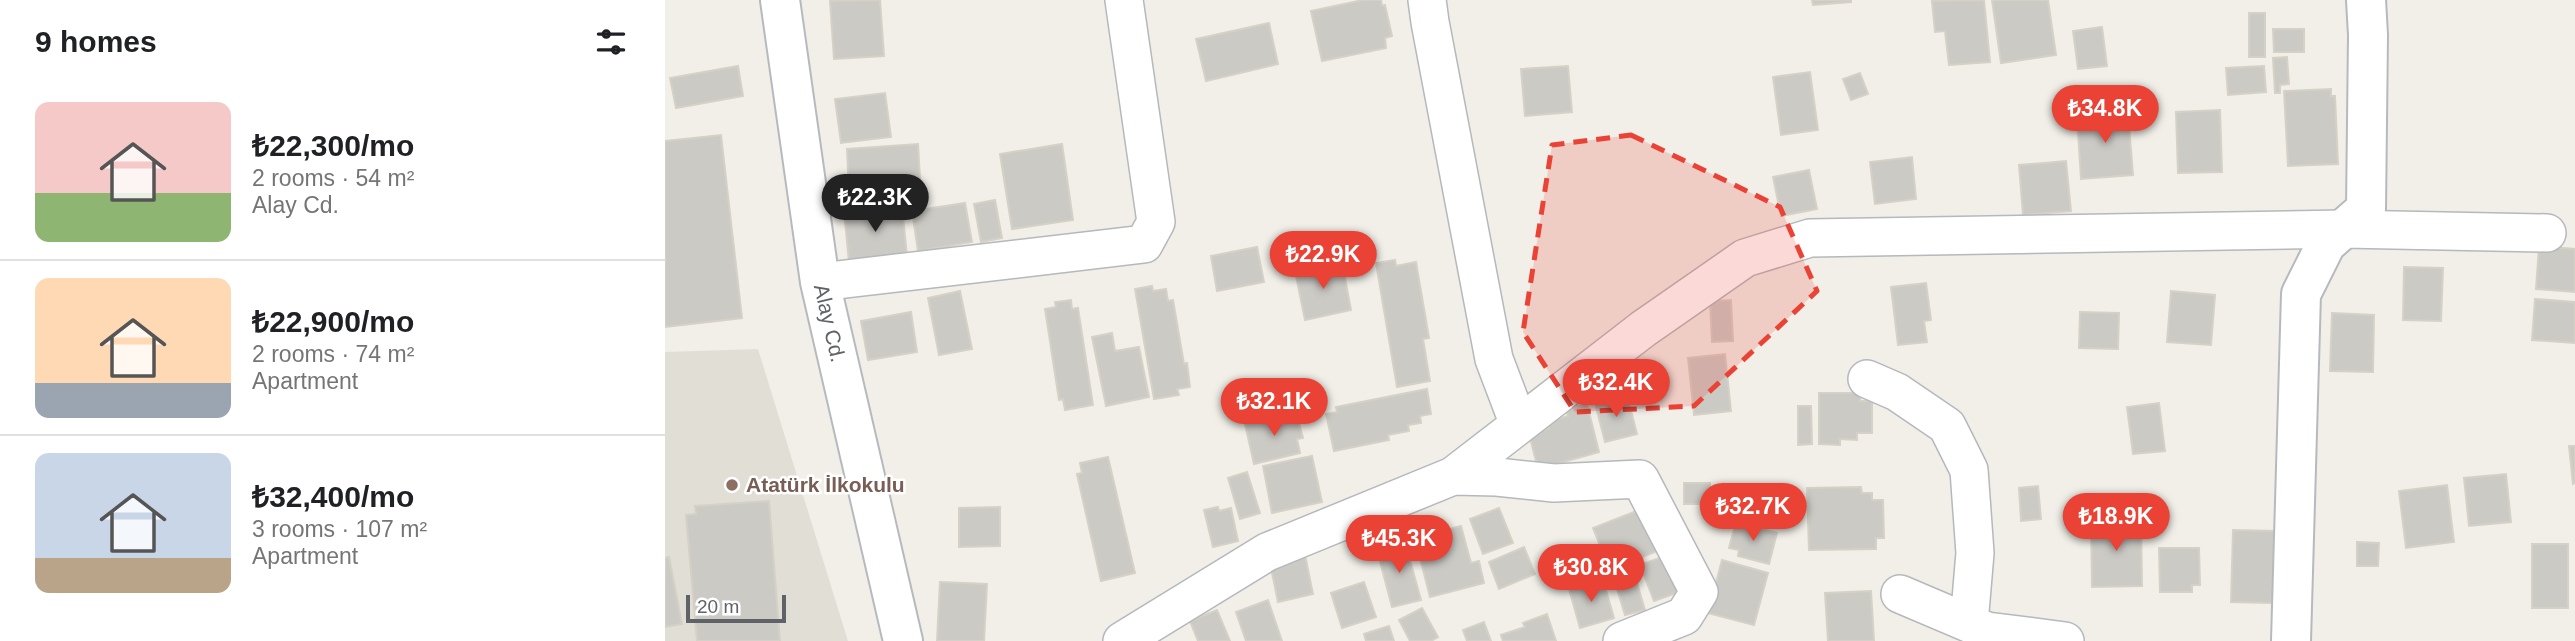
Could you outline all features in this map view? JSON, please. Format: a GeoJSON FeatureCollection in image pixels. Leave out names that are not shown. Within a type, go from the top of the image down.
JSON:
{"type":"FeatureCollection","features":[{"type":"Feature","properties":{"kind":"street","name":"Alay Cd."},"geometry":{"type":"LineString","coordinates":[[780,0],[820,282],[903,641]]}},
{"type":"Feature","properties":{"kind":"street"},"geometry":{"type":"LineString","coordinates":[[820,282],[1144,244],[1156,222],[1124,0]]}},
{"type":"Feature","properties":{"kind":"street"},"geometry":{"type":"LineString","coordinates":[[1427,0],[1494,359],[1519,425]]}},
{"type":"Feature","properties":{"kind":"street"},"geometry":{"type":"LineString","coordinates":[[2291,641],[2301,294],[2326,244],[2366,209],[2366,0]]}},
{"type":"Feature","properties":{"kind":"street"},"geometry":{"type":"LineString","coordinates":[[1122,641],[1267,552],[1453,476],[1643,329],[1745,258],[1810,238],[2344,229],[2547,233]]}},
{"type":"Feature","properties":{"kind":"street"},"geometry":{"type":"LineString","coordinates":[[1867,379],[1897,392],[1947,426],[1969,470],[1975,553],[1969,624]]}},
{"type":"Feature","properties":{"kind":"street"},"geometry":{"type":"LineString","coordinates":[[1453,476],[1555,483],[1640,479],[1699,592],[1683,616],[1622,641]]}},
{"type":"Feature","properties":{"kind":"street"},"geometry":{"type":"LineString","coordinates":[[1900,594],[1987,631],[2065,641]]}},
{"type":"Feature","properties":{"kind":"highlighted area"},"geometry":{"type":"Polygon","coordinates":[[[1631,135],[1780,207],[1817,291],[1694,406],[1575,412],[1523,332],[1552,145],[1631,135]]]}},
{"type":"Feature","properties":{"kind":"shaded area","name":"Atatürk İlkokulu"},"geometry":{"type":"Polygon","coordinates":[[[758,349],[848,641],[665,641],[665,352],[758,349]]]}},
{"type":"Feature","properties":{"kind":"building"},"geometry":{"type":"Polygon","coordinates":[[[880,0],[884,56],[834,59],[830,1],[880,0]]]}},
{"type":"Feature","properties":{"kind":"building"},"geometry":{"type":"Polygon","coordinates":[[[1363,0],[1381,0],[1382,6],[1385,5],[1392,36],[1385,38],[1386,48],[1322,61],[1311,11],[1363,0]]]}},
{"type":"Feature","properties":{"kind":"building"},"geometry":{"type":"Polygon","coordinates":[[[1812,0],[1851,0],[1851,2],[1813,5],[1812,0]]]}},
{"type":"Feature","properties":{"kind":"building"},"geometry":{"type":"Polygon","coordinates":[[[1984,0],[1990,62],[1949,65],[1945,31],[1935,32],[1932,1],[1984,0]]]}},
{"type":"Feature","properties":{"kind":"building"},"geometry":{"type":"Polygon","coordinates":[[[1992,0],[2048,0],[2056,55],[2001,63],[1992,0]]]}},
{"type":"Feature","properties":{"kind":"building"},"geometry":{"type":"Polygon","coordinates":[[[2249,13],[2265,13],[2265,57],[2249,57],[2249,13]]]}},
{"type":"Feature","properties":{"kind":"building"},"geometry":{"type":"Polygon","coordinates":[[[1269,23],[1278,64],[1206,81],[1196,39],[1269,23]]]}},
{"type":"Feature","properties":{"kind":"building"},"geometry":{"type":"Polygon","coordinates":[[[2102,27],[2107,66],[2078,69],[2073,31],[2102,27]]]}},
{"type":"Feature","properties":{"kind":"building"},"geometry":{"type":"Polygon","coordinates":[[[2273,29],[2304,29],[2304,52],[2274,52],[2273,29]]]}},
{"type":"Feature","properties":{"kind":"building"},"geometry":{"type":"Polygon","coordinates":[[[2287,57],[2289,84],[2280,85],[2280,93],[2275,93],[2273,58],[2287,57]]]}},
{"type":"Feature","properties":{"kind":"building"},"geometry":{"type":"Polygon","coordinates":[[[738,66],[743,96],[676,108],[670,78],[738,66]]]}},
{"type":"Feature","properties":{"kind":"building"},"geometry":{"type":"Polygon","coordinates":[[[1568,66],[1572,112],[1525,116],[1521,69],[1568,66]]]}},
{"type":"Feature","properties":{"kind":"building"},"geometry":{"type":"Polygon","coordinates":[[[2264,66],[2266,92],[2228,95],[2226,68],[2264,66]]]}},
{"type":"Feature","properties":{"kind":"building"},"geometry":{"type":"Polygon","coordinates":[[[1810,72],[1818,130],[1781,135],[1773,77],[1810,72]]]}},
{"type":"Feature","properties":{"kind":"building"},"geometry":{"type":"Polygon","coordinates":[[[1860,73],[1868,94],[1851,100],[1843,79],[1860,73]]]}},
{"type":"Feature","properties":{"kind":"building"},"geometry":{"type":"Polygon","coordinates":[[[2331,89],[2331,96],[2335,96],[2338,164],[2288,166],[2284,91],[2331,89]]]}},
{"type":"Feature","properties":{"kind":"building"},"geometry":{"type":"Polygon","coordinates":[[[885,93],[891,137],[841,143],[835,99],[885,93]]]}},
{"type":"Feature","properties":{"kind":"building"},"geometry":{"type":"Polygon","coordinates":[[[2220,110],[2222,172],[2178,173],[2176,112],[2220,110]]]}},
{"type":"Feature","properties":{"kind":"building"},"geometry":{"type":"Polygon","coordinates":[[[2128,112],[2133,175],[2081,179],[2077,115],[2128,112]]]}},
{"type":"Feature","properties":{"kind":"building"},"geometry":{"type":"Polygon","coordinates":[[[721,135],[742,318],[665,327],[665,141],[721,135]]]}},
{"type":"Feature","properties":{"kind":"building"},"geometry":{"type":"Polygon","coordinates":[[[918,144],[921,196],[887,198],[886,189],[849,191],[847,149],[918,144]]]}},
{"type":"Feature","properties":{"kind":"building"},"geometry":{"type":"Polygon","coordinates":[[[1062,144],[1073,220],[1012,229],[1000,154],[1062,144]]]}},
{"type":"Feature","properties":{"kind":"building"},"geometry":{"type":"Polygon","coordinates":[[[1912,157],[1916,199],[1875,204],[1870,162],[1912,157]]]}},
{"type":"Feature","properties":{"kind":"building"},"geometry":{"type":"Polygon","coordinates":[[[2066,161],[2071,211],[2023,215],[2019,165],[2066,161]]]}},
{"type":"Feature","properties":{"kind":"building"},"geometry":{"type":"Polygon","coordinates":[[[1809,170],[1817,209],[1781,216],[1773,177],[1809,170]]]}},
{"type":"Feature","properties":{"kind":"building"},"geometry":{"type":"Polygon","coordinates":[[[995,200],[1002,238],[981,242],[974,204],[995,200]]]}},
{"type":"Feature","properties":{"kind":"building"},"geometry":{"type":"Polygon","coordinates":[[[965,203],[972,242],[918,251],[912,211],[965,203]]]}},
{"type":"Feature","properties":{"kind":"building"},"geometry":{"type":"Polygon","coordinates":[[[902,206],[907,256],[849,262],[844,211],[902,206]]]}},
{"type":"Feature","properties":{"kind":"building"},"geometry":{"type":"Polygon","coordinates":[[[2539,246],[2575,249],[2575,292],[2536,289],[2539,246]]]}},
{"type":"Feature","properties":{"kind":"building"},"geometry":{"type":"Polygon","coordinates":[[[1257,247],[1264,282],[1217,291],[1211,256],[1257,247]]]}},
{"type":"Feature","properties":{"kind":"building"},"geometry":{"type":"Polygon","coordinates":[[[1395,260],[1396,266],[1416,262],[1429,338],[1423,339],[1430,381],[1397,387],[1376,263],[1395,260]]]}},
{"type":"Feature","properties":{"kind":"building"},"geometry":{"type":"Polygon","coordinates":[[[1342,262],[1351,310],[1305,320],[1295,271],[1342,262]]]}},
{"type":"Feature","properties":{"kind":"building"},"geometry":{"type":"Polygon","coordinates":[[[2404,267],[2443,268],[2441,321],[2403,320],[2404,267]]]}},
{"type":"Feature","properties":{"kind":"building"},"geometry":{"type":"Polygon","coordinates":[[[1926,283],[1931,320],[1924,321],[1927,342],[1898,345],[1891,287],[1926,283]]]}},
{"type":"Feature","properties":{"kind":"building"},"geometry":{"type":"Polygon","coordinates":[[[1152,286],[1153,291],[1166,289],[1168,301],[1173,300],[1190,387],[1177,389],[1179,395],[1154,399],[1135,289],[1152,286]]]}},
{"type":"Feature","properties":{"kind":"building"},"geometry":{"type":"Polygon","coordinates":[[[960,291],[972,349],[939,355],[928,298],[960,291]]]}},
{"type":"Feature","properties":{"kind":"building"},"geometry":{"type":"Polygon","coordinates":[[[2171,291],[2215,295],[2211,345],[2167,342],[2171,291]]]}},
{"type":"Feature","properties":{"kind":"building"},"geometry":{"type":"Polygon","coordinates":[[[2535,299],[2575,302],[2575,343],[2532,340],[2535,299]]]}},
{"type":"Feature","properties":{"kind":"building"},"geometry":{"type":"Polygon","coordinates":[[[1071,300],[1072,309],[1078,308],[1093,405],[1065,410],[1063,399],[1059,400],[1045,309],[1056,307],[1055,302],[1071,300]]]}},
{"type":"Feature","properties":{"kind":"building"},"geometry":{"type":"Polygon","coordinates":[[[1731,300],[1733,341],[1712,342],[1710,301],[1731,300]]]}},
{"type":"Feature","properties":{"kind":"building"},"geometry":{"type":"Polygon","coordinates":[[[911,312],[917,352],[868,360],[861,321],[911,312]]]}},
{"type":"Feature","properties":{"kind":"building"},"geometry":{"type":"Polygon","coordinates":[[[2080,312],[2119,313],[2118,349],[2079,348],[2080,312]]]}},
{"type":"Feature","properties":{"kind":"building"},"geometry":{"type":"Polygon","coordinates":[[[2332,313],[2374,315],[2373,372],[2330,371],[2332,313]]]}},
{"type":"Feature","properties":{"kind":"building"},"geometry":{"type":"Polygon","coordinates":[[[1112,333],[1115,351],[1139,347],[1149,397],[1106,406],[1092,337],[1112,333]]]}},
{"type":"Feature","properties":{"kind":"building"},"geometry":{"type":"Polygon","coordinates":[[[1725,354],[1731,411],[1694,415],[1688,358],[1725,354]]]}},
{"type":"Feature","properties":{"kind":"building"},"geometry":{"type":"Polygon","coordinates":[[[1427,389],[1431,414],[1420,416],[1421,423],[1408,425],[1409,431],[1388,435],[1389,440],[1334,451],[1326,414],[1337,412],[1336,407],[1427,389]]]}},
{"type":"Feature","properties":{"kind":"building"},"geometry":{"type":"Polygon","coordinates":[[[1819,393],[1861,393],[1860,401],[1872,401],[1872,433],[1857,433],[1857,440],[1840,439],[1840,445],[1819,444],[1819,393]]]}},
{"type":"Feature","properties":{"kind":"building"},"geometry":{"type":"Polygon","coordinates":[[[1627,395],[1637,434],[1605,442],[1595,403],[1627,395]]]}},
{"type":"Feature","properties":{"kind":"building"},"geometry":{"type":"Polygon","coordinates":[[[2159,403],[2165,451],[2133,454],[2127,407],[2159,403]]]}},
{"type":"Feature","properties":{"kind":"building"},"geometry":{"type":"Polygon","coordinates":[[[1587,404],[1599,452],[1538,469],[1529,434],[1549,428],[1547,422],[1568,416],[1566,410],[1587,404]]]}},
{"type":"Feature","properties":{"kind":"building"},"geometry":{"type":"Polygon","coordinates":[[[1798,406],[1811,406],[1812,444],[1798,445],[1798,406]]]}},
{"type":"Feature","properties":{"kind":"building"},"geometry":{"type":"Polygon","coordinates":[[[1296,412],[1303,438],[1297,439],[1300,453],[1254,464],[1245,424],[1296,412]]]}},
{"type":"Feature","properties":{"kind":"building"},"geometry":{"type":"Polygon","coordinates":[[[2569,446],[2575,446],[2573,484],[2569,446]]]}},
{"type":"Feature","properties":{"kind":"building"},"geometry":{"type":"Polygon","coordinates":[[[1312,456],[1322,502],[1272,513],[1263,466],[1312,456]]]}},
{"type":"Feature","properties":{"kind":"building"},"geometry":{"type":"Polygon","coordinates":[[[1108,457],[1135,573],[1101,581],[1077,474],[1082,473],[1080,463],[1108,457]]]}},
{"type":"Feature","properties":{"kind":"building"},"geometry":{"type":"Polygon","coordinates":[[[1247,472],[1260,513],[1240,519],[1228,478],[1247,472]]]}},
{"type":"Feature","properties":{"kind":"building"},"geometry":{"type":"Polygon","coordinates":[[[2506,474],[2511,522],[2469,526],[2464,478],[2506,474]]]}},
{"type":"Feature","properties":{"kind":"building"},"geometry":{"type":"Polygon","coordinates":[[[1684,483],[1710,483],[1710,504],[1684,504],[1684,483]]]}},
{"type":"Feature","properties":{"kind":"building"},"geometry":{"type":"Polygon","coordinates":[[[2447,485],[2454,542],[2406,548],[2399,491],[2447,485]]]}},
{"type":"Feature","properties":{"kind":"building"},"geometry":{"type":"Polygon","coordinates":[[[2038,486],[2041,519],[2021,521],[2019,488],[2038,486]]]}},
{"type":"Feature","properties":{"kind":"building"},"geometry":{"type":"Polygon","coordinates":[[[1861,487],[1862,493],[1872,493],[1872,500],[1883,500],[1884,538],[1876,538],[1876,549],[1809,550],[1807,488],[1861,487]]]}},
{"type":"Feature","properties":{"kind":"building"},"geometry":{"type":"Polygon","coordinates":[[[769,501],[780,641],[697,641],[686,515],[696,514],[695,506],[769,501]]]}},
{"type":"Feature","properties":{"kind":"building"},"geometry":{"type":"Polygon","coordinates":[[[1000,507],[1000,546],[959,547],[959,508],[1000,507]]]}},
{"type":"Feature","properties":{"kind":"building"},"geometry":{"type":"Polygon","coordinates":[[[1218,507],[1219,511],[1231,508],[1238,541],[1213,547],[1204,510],[1218,507]]]}},
{"type":"Feature","properties":{"kind":"building"},"geometry":{"type":"Polygon","coordinates":[[[1499,508],[1513,543],[1483,554],[1470,519],[1499,508]]]}},
{"type":"Feature","properties":{"kind":"building"},"geometry":{"type":"Polygon","coordinates":[[[1644,508],[1660,550],[1610,570],[1593,528],[1644,508]]]}},
{"type":"Feature","properties":{"kind":"building"},"geometry":{"type":"Polygon","coordinates":[[[2091,519],[2141,519],[2142,586],[2092,587],[2091,519]]]}},
{"type":"Feature","properties":{"kind":"building"},"geometry":{"type":"Polygon","coordinates":[[[1736,522],[1777,533],[1769,564],[1738,556],[1739,550],[1729,548],[1736,522]]]}},
{"type":"Feature","properties":{"kind":"building"},"geometry":{"type":"Polygon","coordinates":[[[1461,526],[1471,563],[1479,561],[1484,583],[1430,597],[1415,538],[1461,526]]]}},
{"type":"Feature","properties":{"kind":"building"},"geometry":{"type":"Polygon","coordinates":[[[2233,530],[2276,531],[2273,603],[2231,602],[2233,530]]]}},
{"type":"Feature","properties":{"kind":"building"},"geometry":{"type":"Polygon","coordinates":[[[1405,542],[1421,600],[1392,607],[1377,550],[1405,542]]]}},
{"type":"Feature","properties":{"kind":"building"},"geometry":{"type":"Polygon","coordinates":[[[2357,542],[2379,543],[2378,566],[2357,566],[2357,542]]]}},
{"type":"Feature","properties":{"kind":"building"},"geometry":{"type":"Polygon","coordinates":[[[2532,544],[2568,544],[2568,608],[2532,608],[2532,544]]]}},
{"type":"Feature","properties":{"kind":"building"},"geometry":{"type":"Polygon","coordinates":[[[1524,547],[1535,574],[1499,589],[1489,562],[1524,547]]]}},
{"type":"Feature","properties":{"kind":"building"},"geometry":{"type":"Polygon","coordinates":[[[2159,548],[2199,548],[2200,585],[2192,585],[2192,592],[2160,592],[2159,548]]]}},
{"type":"Feature","properties":{"kind":"building"},"geometry":{"type":"Polygon","coordinates":[[[1670,554],[1679,592],[1654,601],[1640,565],[1670,554]]]}},
{"type":"Feature","properties":{"kind":"building"},"geometry":{"type":"Polygon","coordinates":[[[1305,555],[1313,594],[1278,602],[1270,563],[1305,555]]]}},
{"type":"Feature","properties":{"kind":"building"},"geometry":{"type":"Polygon","coordinates":[[[669,557],[682,624],[665,627],[665,558],[669,557]]]}},
{"type":"Feature","properties":{"kind":"building"},"geometry":{"type":"Polygon","coordinates":[[[1722,560],[1768,573],[1754,625],[1708,613],[1722,560]]]}},
{"type":"Feature","properties":{"kind":"building"},"geometry":{"type":"Polygon","coordinates":[[[1634,573],[1645,610],[1625,615],[1614,579],[1634,573]]]}},
{"type":"Feature","properties":{"kind":"building"},"geometry":{"type":"Polygon","coordinates":[[[1603,580],[1614,618],[1580,628],[1569,589],[1603,580]]]}},
{"type":"Feature","properties":{"kind":"building"},"geometry":{"type":"Polygon","coordinates":[[[940,582],[987,584],[984,641],[937,641],[940,582]]]}},
{"type":"Feature","properties":{"kind":"building"},"geometry":{"type":"Polygon","coordinates":[[[1364,582],[1376,617],[1342,628],[1331,593],[1364,582]]]}},
{"type":"Feature","properties":{"kind":"building"},"geometry":{"type":"Polygon","coordinates":[[[1871,591],[1874,641],[1828,641],[1825,593],[1871,591]]]}},
{"type":"Feature","properties":{"kind":"building"},"geometry":{"type":"Polygon","coordinates":[[[1268,600],[1282,641],[1246,641],[1236,612],[1268,600]]]}},
{"type":"Feature","properties":{"kind":"building"},"geometry":{"type":"Polygon","coordinates":[[[1422,608],[1438,637],[1431,641],[1410,641],[1399,620],[1422,608]]]}},
{"type":"Feature","properties":{"kind":"building"},"geometry":{"type":"Polygon","coordinates":[[[1217,610],[1230,641],[1198,641],[1190,621],[1217,610]]]}},
{"type":"Feature","properties":{"kind":"building"},"geometry":{"type":"Polygon","coordinates":[[[1547,614],[1556,641],[1503,641],[1501,635],[1525,627],[1523,623],[1547,614]]]}},
{"type":"Feature","properties":{"kind":"building"},"geometry":{"type":"Polygon","coordinates":[[[1484,622],[1491,641],[1467,641],[1463,630],[1484,622]]]}},
{"type":"Feature","properties":{"kind":"building"},"geometry":{"type":"Polygon","coordinates":[[[1389,626],[1394,641],[1366,641],[1364,634],[1389,626]]]}},
{"type":"Feature","properties":{"kind":"place","name":"Atatürk İlkokulu"},"geometry":{"type":"Point","coordinates":[732,485]}}]}
